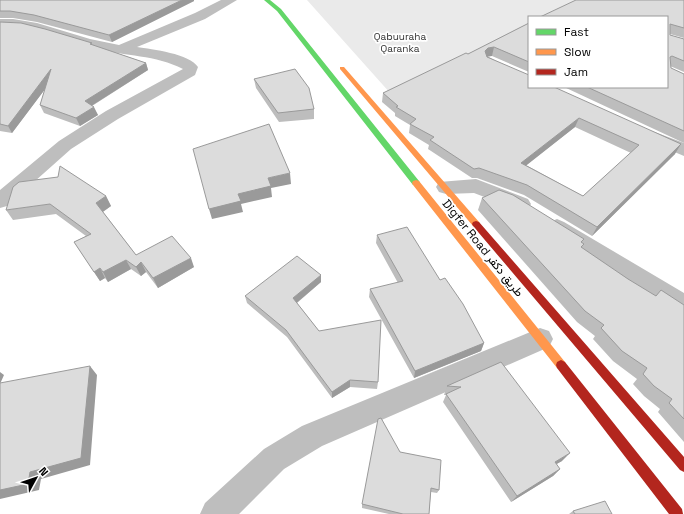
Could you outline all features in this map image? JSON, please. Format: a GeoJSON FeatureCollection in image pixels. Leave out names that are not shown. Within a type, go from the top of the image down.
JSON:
{"type":"FeatureCollection","features":[{"type":"Feature","properties":{"kind":"street"},"geometry":{"type":"LineString","coordinates":[[119,50],[200,16],[231,0]]}},
{"type":"Feature","properties":{"kind":"street","name":"Digfer Road طريق دكفر"},"geometry":{"type":"LineString","coordinates":[[267,0],[279,10],[677,514]]}},
{"type":"Feature","properties":{"kind":"street"},"geometry":{"type":"LineString","coordinates":[[0,23],[17,22],[28,24],[89,43],[119,50],[177,58],[191,67],[190,72],[112,114],[65,144],[0,201]]}},
{"type":"Feature","properties":{"kind":"street","name":"Digfer Road طريق دكفر"},"geometry":{"type":"LineString","coordinates":[[334,58],[684,466]]}},
{"type":"Feature","properties":{"kind":"street"},"geometry":{"type":"LineString","coordinates":[[641,130],[684,150]]}},
{"type":"Feature","properties":{"kind":"street"},"geometry":{"type":"LineString","coordinates":[[446,187],[476,186],[516,201],[684,305]]}},
{"type":"Feature","properties":{"kind":"street"},"geometry":{"type":"LineString","coordinates":[[216,514],[274,459],[312,436],[540,339]]}},
{"type":"Feature","properties":{"kind":"green space","name":"Qabuuraha Qaranka"},"geometry":{"type":"Polygon","coordinates":[[[307,0],[581,0],[548,16],[528,16],[528,26],[391,94],[307,0]]]}},
{"type":"Feature","properties":{"kind":"building"},"geometry":{"type":"Polygon","coordinates":[[[0,0],[182,0],[109,35],[34,15],[0,11],[0,0]]]}},
{"type":"Feature","properties":{"kind":"building"},"geometry":{"type":"Polygon","coordinates":[[[576,0],[684,0],[684,28],[670,24],[670,35],[684,39],[684,61],[672,56],[670,57],[671,68],[684,74],[684,131],[589,88],[668,88],[668,16],[542,16],[576,0]]]}},
{"type":"Feature","properties":{"kind":"building"},"geometry":{"type":"Polygon","coordinates":[[[0,22],[21,23],[45,29],[92,43],[90,44],[146,63],[85,101],[94,107],[76,118],[40,105],[51,69],[8,126],[0,124],[0,22]]]}},
{"type":"Feature","properties":{"kind":"building"},"geometry":{"type":"Polygon","coordinates":[[[528,24],[528,62],[494,47],[488,48],[485,51],[487,57],[528,75],[528,88],[556,88],[681,144],[597,227],[527,185],[479,168],[474,169],[430,140],[434,137],[410,124],[416,119],[396,107],[398,106],[383,93],[466,53],[468,54],[528,24]],[[579,118],[521,163],[583,196],[639,145],[579,118]]]}},
{"type":"Feature","properties":{"kind":"building"},"geometry":{"type":"Polygon","coordinates":[[[295,69],[309,88],[314,109],[278,113],[254,79],[295,69]]]}},
{"type":"Feature","properties":{"kind":"building"},"geometry":{"type":"Polygon","coordinates":[[[269,124],[290,173],[268,178],[271,186],[238,194],[241,201],[209,209],[193,149],[269,124]]]}},
{"type":"Feature","properties":{"kind":"building"},"geometry":{"type":"Polygon","coordinates":[[[60,166],[106,196],[96,203],[136,255],[172,236],[191,258],[153,278],[141,262],[136,267],[126,260],[103,272],[100,268],[94,272],[74,242],[91,234],[50,204],[6,210],[13,187],[19,182],[58,177],[60,166]]]}},
{"type":"Feature","properties":{"kind":"building"},"geometry":{"type":"Polygon","coordinates":[[[499,190],[513,195],[584,239],[581,242],[584,244],[581,247],[628,279],[656,296],[661,290],[684,305],[684,419],[669,403],[672,399],[654,386],[643,374],[647,368],[622,351],[601,328],[604,325],[585,311],[482,198],[499,190]]]}},
{"type":"Feature","properties":{"kind":"building"},"geometry":{"type":"Polygon","coordinates":[[[407,227],[440,280],[445,278],[463,304],[484,343],[415,371],[370,289],[403,281],[377,235],[407,227]]]}},
{"type":"Feature","properties":{"kind":"building"},"geometry":{"type":"Polygon","coordinates":[[[297,256],[321,275],[293,298],[319,331],[381,320],[378,382],[350,380],[332,392],[286,330],[245,296],[297,256]]]}},
{"type":"Feature","properties":{"kind":"building"},"geometry":{"type":"Polygon","coordinates":[[[501,362],[570,453],[555,462],[560,469],[517,496],[446,394],[461,387],[447,386],[501,362]]]}},
{"type":"Feature","properties":{"kind":"building"},"geometry":{"type":"Polygon","coordinates":[[[90,366],[81,458],[30,472],[28,484],[0,490],[0,383],[90,366]]]}},
{"type":"Feature","properties":{"kind":"building"},"geometry":{"type":"Polygon","coordinates":[[[381,418],[400,452],[441,460],[439,490],[431,488],[429,514],[403,514],[362,504],[378,419],[381,418]]]}},
{"type":"Feature","properties":{"kind":"building"},"geometry":{"type":"Polygon","coordinates":[[[605,501],[612,514],[575,514],[573,511],[605,501]]]}},
{"type":"Feature","properties":{"kind":"traffic: fast"},"geometry":{"type":"LineString","coordinates":[[267,0],[279,10],[416,183]]}},
{"type":"Feature","properties":{"kind":"traffic: slow"},"geometry":{"type":"LineString","coordinates":[[342,68],[476,224]]}},
{"type":"Feature","properties":{"kind":"traffic: slow"},"geometry":{"type":"LineString","coordinates":[[416,183],[561,365]]}},
{"type":"Feature","properties":{"kind":"traffic: jam"},"geometry":{"type":"LineString","coordinates":[[476,224],[684,466]]}},
{"type":"Feature","properties":{"kind":"traffic: jam"},"geometry":{"type":"LineString","coordinates":[[561,365],[677,514]]}}]}
